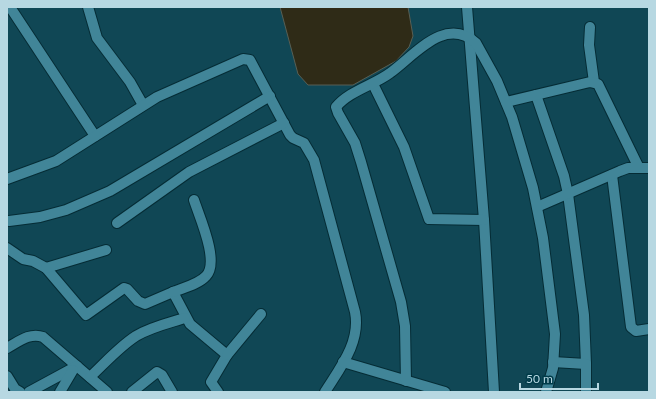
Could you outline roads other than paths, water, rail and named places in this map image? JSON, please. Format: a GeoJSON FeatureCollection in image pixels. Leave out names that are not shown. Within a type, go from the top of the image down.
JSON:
{"type":"FeatureCollection","features":[{"type":"Feature","properties":{"kind":"street"},"geometry":{"type":"LineString","coordinates":[[10,7],[95,136]]}},
{"type":"Feature","properties":{"kind":"street"},"geometry":{"type":"LineString","coordinates":[[88,7],[97,38],[130,82],[143,105]]}},
{"type":"Feature","properties":{"kind":"street"},"geometry":{"type":"LineString","coordinates":[[467,7],[468,37],[484,220],[494,392]]}},
{"type":"Feature","properties":{"kind":"street"},"geometry":{"type":"LineString","coordinates":[[537,207],[628,168],[644,168],[602,88],[594,82],[589,45],[590,27]]}},
{"type":"Feature","properties":{"kind":"street"},"geometry":{"type":"LineString","coordinates":[[406,381],[406,326],[401,302],[361,162],[348,129],[336,110],[339,104],[390,73],[433,39],[452,34],[468,37],[476,43],[485,59],[506,102],[522,151],[537,207],[551,294],[555,334],[553,362],[546,392]]}},
{"type":"Feature","properties":{"kind":"street"},"geometry":{"type":"LineString","coordinates":[[7,179],[56,161],[143,105],[164,94],[246,59],[253,63],[292,138],[304,143],[314,160],[357,320],[352,346],[325,392]]}},
{"type":"Feature","properties":{"kind":"street"},"geometry":{"type":"LineString","coordinates":[[506,102],[594,82]]}},
{"type":"Feature","properties":{"kind":"street"},"geometry":{"type":"LineString","coordinates":[[373,84],[404,147],[429,219],[484,220]]}},
{"type":"Feature","properties":{"kind":"street"},"geometry":{"type":"LineString","coordinates":[[536,94],[562,169],[568,194],[584,315],[586,392]]}},
{"type":"Feature","properties":{"kind":"street"},"geometry":{"type":"LineString","coordinates":[[9,221],[40,217],[66,210],[110,191],[270,96]]}},
{"type":"Feature","properties":{"kind":"street"},"geometry":{"type":"LineString","coordinates":[[117,223],[189,172],[284,123]]}},
{"type":"Feature","properties":{"kind":"street"},"geometry":{"type":"LineString","coordinates":[[612,175],[631,327],[636,331],[649,329]]}},
{"type":"Feature","properties":{"kind":"street"},"geometry":{"type":"LineString","coordinates":[[7,248],[23,259],[40,264],[46,268],[86,315],[124,288],[127,289],[138,302],[145,304],[204,278],[211,269],[211,253],[194,200]]}},
{"type":"Feature","properties":{"kind":"street"},"geometry":{"type":"LineString","coordinates":[[46,268],[106,250]]}},
{"type":"Feature","properties":{"kind":"street"},"geometry":{"type":"LineString","coordinates":[[173,292],[185,318],[197,331],[227,355]]}},
{"type":"Feature","properties":{"kind":"street"},"geometry":{"type":"LineString","coordinates":[[218,392],[211,382],[227,355],[261,314]]}},
{"type":"Feature","properties":{"kind":"street"},"geometry":{"type":"LineString","coordinates":[[90,378],[126,343],[137,335],[185,318]]}},
{"type":"Feature","properties":{"kind":"street"},"geometry":{"type":"LineString","coordinates":[[7,348],[26,337],[37,335],[43,337],[75,368],[107,392]]}},
{"type":"Feature","properties":{"kind":"street"},"geometry":{"type":"LineString","coordinates":[[343,362],[445,392]]}},
{"type":"Feature","properties":{"kind":"street"},"geometry":{"type":"LineString","coordinates":[[553,362],[586,364]]}},
{"type":"Feature","properties":{"kind":"street"},"geometry":{"type":"LineString","coordinates":[[29,392],[44,389],[75,368]]}},
{"type":"Feature","properties":{"kind":"street"},"geometry":{"type":"LineString","coordinates":[[60,392],[75,368]]}},
{"type":"Feature","properties":{"kind":"street"},"geometry":{"type":"LineString","coordinates":[[132,392],[157,372],[162,375],[172,392]]}},
{"type":"Feature","properties":{"kind":"street"},"geometry":{"type":"LineString","coordinates":[[7,376],[14,389],[20,392]]}}]}
